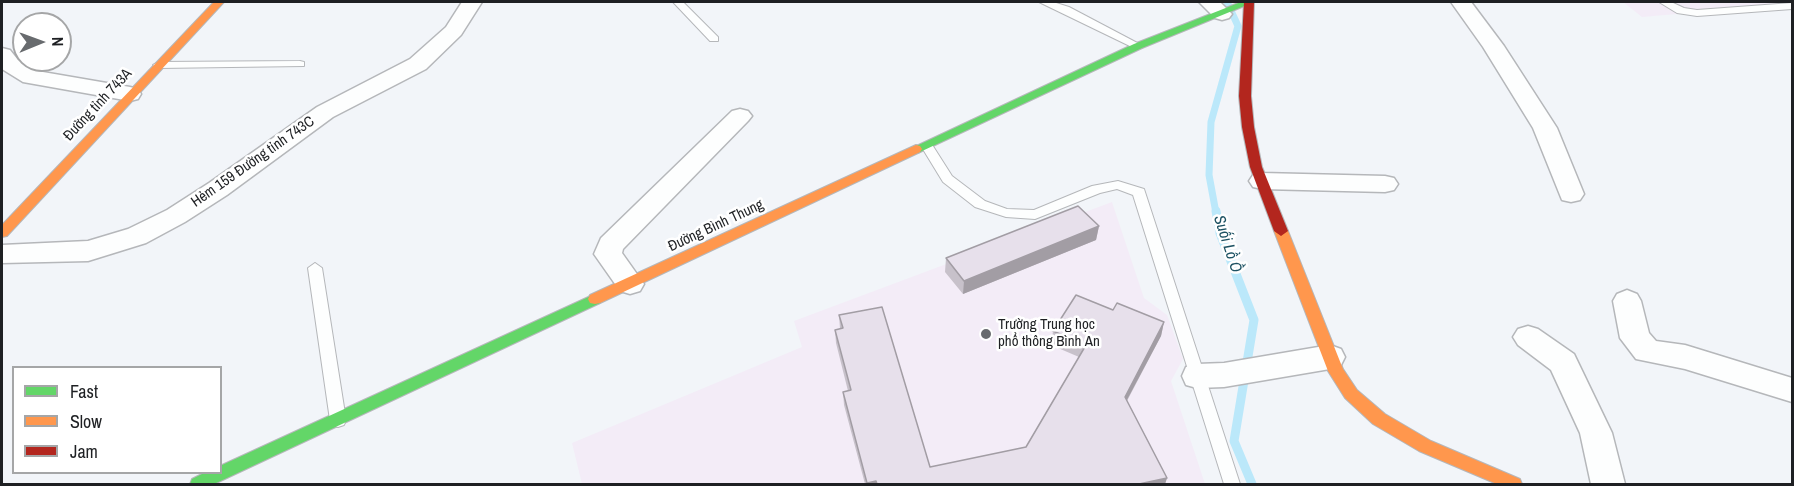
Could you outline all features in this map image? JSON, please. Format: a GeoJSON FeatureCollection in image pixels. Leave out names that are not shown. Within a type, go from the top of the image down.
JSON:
{"type":"FeatureCollection","features":[{"type":"Feature","properties":{"kind":"street","name":"Đường tỉnh 743A"},"geometry":{"type":"LineString","coordinates":[[2,233],[130,94],[219,2]]}},
{"type":"Feature","properties":{"kind":"street","name":"Hẻm 159 Đường tỉnh 743C"},"geometry":{"type":"LineString","coordinates":[[2,254],[88,251],[137,236],[176,216],[218,189],[325,112],[418,64],[454,31],[472,2]]}},
{"type":"Feature","properties":{"kind":"street","name":"Đường Bình Thung"},"geometry":{"type":"LineString","coordinates":[[222,473],[1138,46],[1220,9],[1248,2]]}},
{"type":"Feature","properties":{"kind":"street"},"geometry":{"type":"LineString","coordinates":[[1248,2],[1245,96],[1248,127],[1262,181],[1336,371],[1351,394],[1379,419],[1425,446],[1514,484]]}},
{"type":"Feature","properties":{"kind":"street"},"geometry":{"type":"LineString","coordinates":[[1461,2],[1493,46],[1545,128],[1571,194]]}},
{"type":"Feature","properties":{"kind":"street"},"geometry":{"type":"LineString","coordinates":[[2,55],[10,65],[31,76],[130,94]]}},
{"type":"Feature","properties":{"kind":"street"},"geometry":{"type":"LineString","coordinates":[[630,284],[608,254],[611,245],[740,116]]}},
{"type":"Feature","properties":{"kind":"street"},"geometry":{"type":"LineString","coordinates":[[1262,181],[1385,184]]}},
{"type":"Feature","properties":{"kind":"street"},"geometry":{"type":"LineString","coordinates":[[1627,301],[1635,338],[1647,351],[1684,357],[1792,390]]}},
{"type":"Feature","properties":{"kind":"street"},"geometry":{"type":"LineString","coordinates":[[1528,337],[1563,362],[1596,433],[1608,484]]}},
{"type":"Feature","properties":{"kind":"street"},"geometry":{"type":"LineString","coordinates":[[1210,375],[1330,357]]}},
{"type":"Feature","properties":{"kind":"street","name":"Đường Bình Thung"},"geometry":{"type":"LineString","coordinates":[[198,484],[220,474]]}},
{"type":"Feature","properties":{"kind":"lane"},"geometry":{"type":"LineString","coordinates":[[678,2],[714,39]]}},
{"type":"Feature","properties":{"kind":"lane"},"geometry":{"type":"LineString","coordinates":[[1044,2],[1065,9],[1138,46]]}},
{"type":"Feature","properties":{"kind":"lane"},"geometry":{"type":"LineString","coordinates":[[1664,2],[1681,11],[1697,13],[1792,6]]}},
{"type":"Feature","properties":{"kind":"lane"},"geometry":{"type":"LineString","coordinates":[[159,65],[300,64]]}},
{"type":"Feature","properties":{"kind":"lane"},"geometry":{"type":"LineString","coordinates":[[927,146],[947,180],[980,204],[1006,213],[1035,215],[1097,189],[1118,185],[1139,192],[1210,375],[1232,484]]}},
{"type":"Feature","properties":{"kind":"lane"},"geometry":{"type":"LineString","coordinates":[[315,268],[338,420]]}},
{"type":"Feature","properties":{"kind":"shaded area"},"geometry":{"type":"Polygon","coordinates":[[[1623,2],[1792,2],[1792,4],[1642,17],[1623,2]]]}},
{"type":"Feature","properties":{"kind":"shaded area","name":"Trường Trung học phổ thông Bình An"},"geometry":{"type":"Polygon","coordinates":[[[1112,202],[1144,298],[1167,315],[1183,359],[1171,381],[1205,484],[582,484],[572,443],[802,347],[794,321],[1112,202]]]}},
{"type":"Feature","properties":{"kind":"building"},"geometry":{"type":"Polygon","coordinates":[[[1078,206],[1099,226],[964,281],[946,258],[1078,206]]]}},
{"type":"Feature","properties":{"kind":"building"},"geometry":{"type":"Polygon","coordinates":[[[1076,295],[1113,310],[1117,303],[1164,322],[1125,397],[1167,478],[1139,484],[877,484],[876,481],[867,483],[843,392],[851,390],[835,330],[843,328],[839,315],[882,307],[930,467],[1026,447],[1086,345],[1053,331],[1076,295]]]}},
{"type":"Feature","properties":{"kind":"waterway","name":"Suối Lồ Ồ"},"geometry":{"type":"LineString","coordinates":[[1216,213],[1209,175],[1211,122],[1238,26],[1227,2]]}},
{"type":"Feature","properties":{"kind":"waterway","name":"Suối Lồ Ồ"},"geometry":{"type":"LineString","coordinates":[[1216,211],[1220,233],[1254,320],[1234,441],[1252,484]]}},
{"type":"Feature","properties":{"kind":"traffic: fast"},"geometry":{"type":"LineString","coordinates":[[916,149],[1138,46],[1249,2]]}},
{"type":"Feature","properties":{"kind":"traffic: fast"},"geometry":{"type":"LineString","coordinates":[[222,473],[595,299]]}},
{"type":"Feature","properties":{"kind":"traffic: fast"},"geometry":{"type":"LineString","coordinates":[[198,484],[219,474]]}},
{"type":"Feature","properties":{"kind":"traffic: slow"},"geometry":{"type":"LineString","coordinates":[[2,233],[219,2]]}},
{"type":"Feature","properties":{"kind":"traffic: slow"},"geometry":{"type":"LineString","coordinates":[[595,299],[916,149]]}},
{"type":"Feature","properties":{"kind":"traffic: slow"},"geometry":{"type":"LineString","coordinates":[[1281,231],[1336,371],[1351,394],[1379,419],[1425,446],[1514,484]]}},
{"type":"Feature","properties":{"kind":"traffic: jam"},"geometry":{"type":"LineString","coordinates":[[1249,2],[1245,96],[1248,127],[1256,167],[1281,231]]}},
{"type":"Feature","properties":{"kind":"place","name":"Trường Trung học phổ thông Bình An"},"geometry":{"type":"Point","coordinates":[986,334]}}]}
